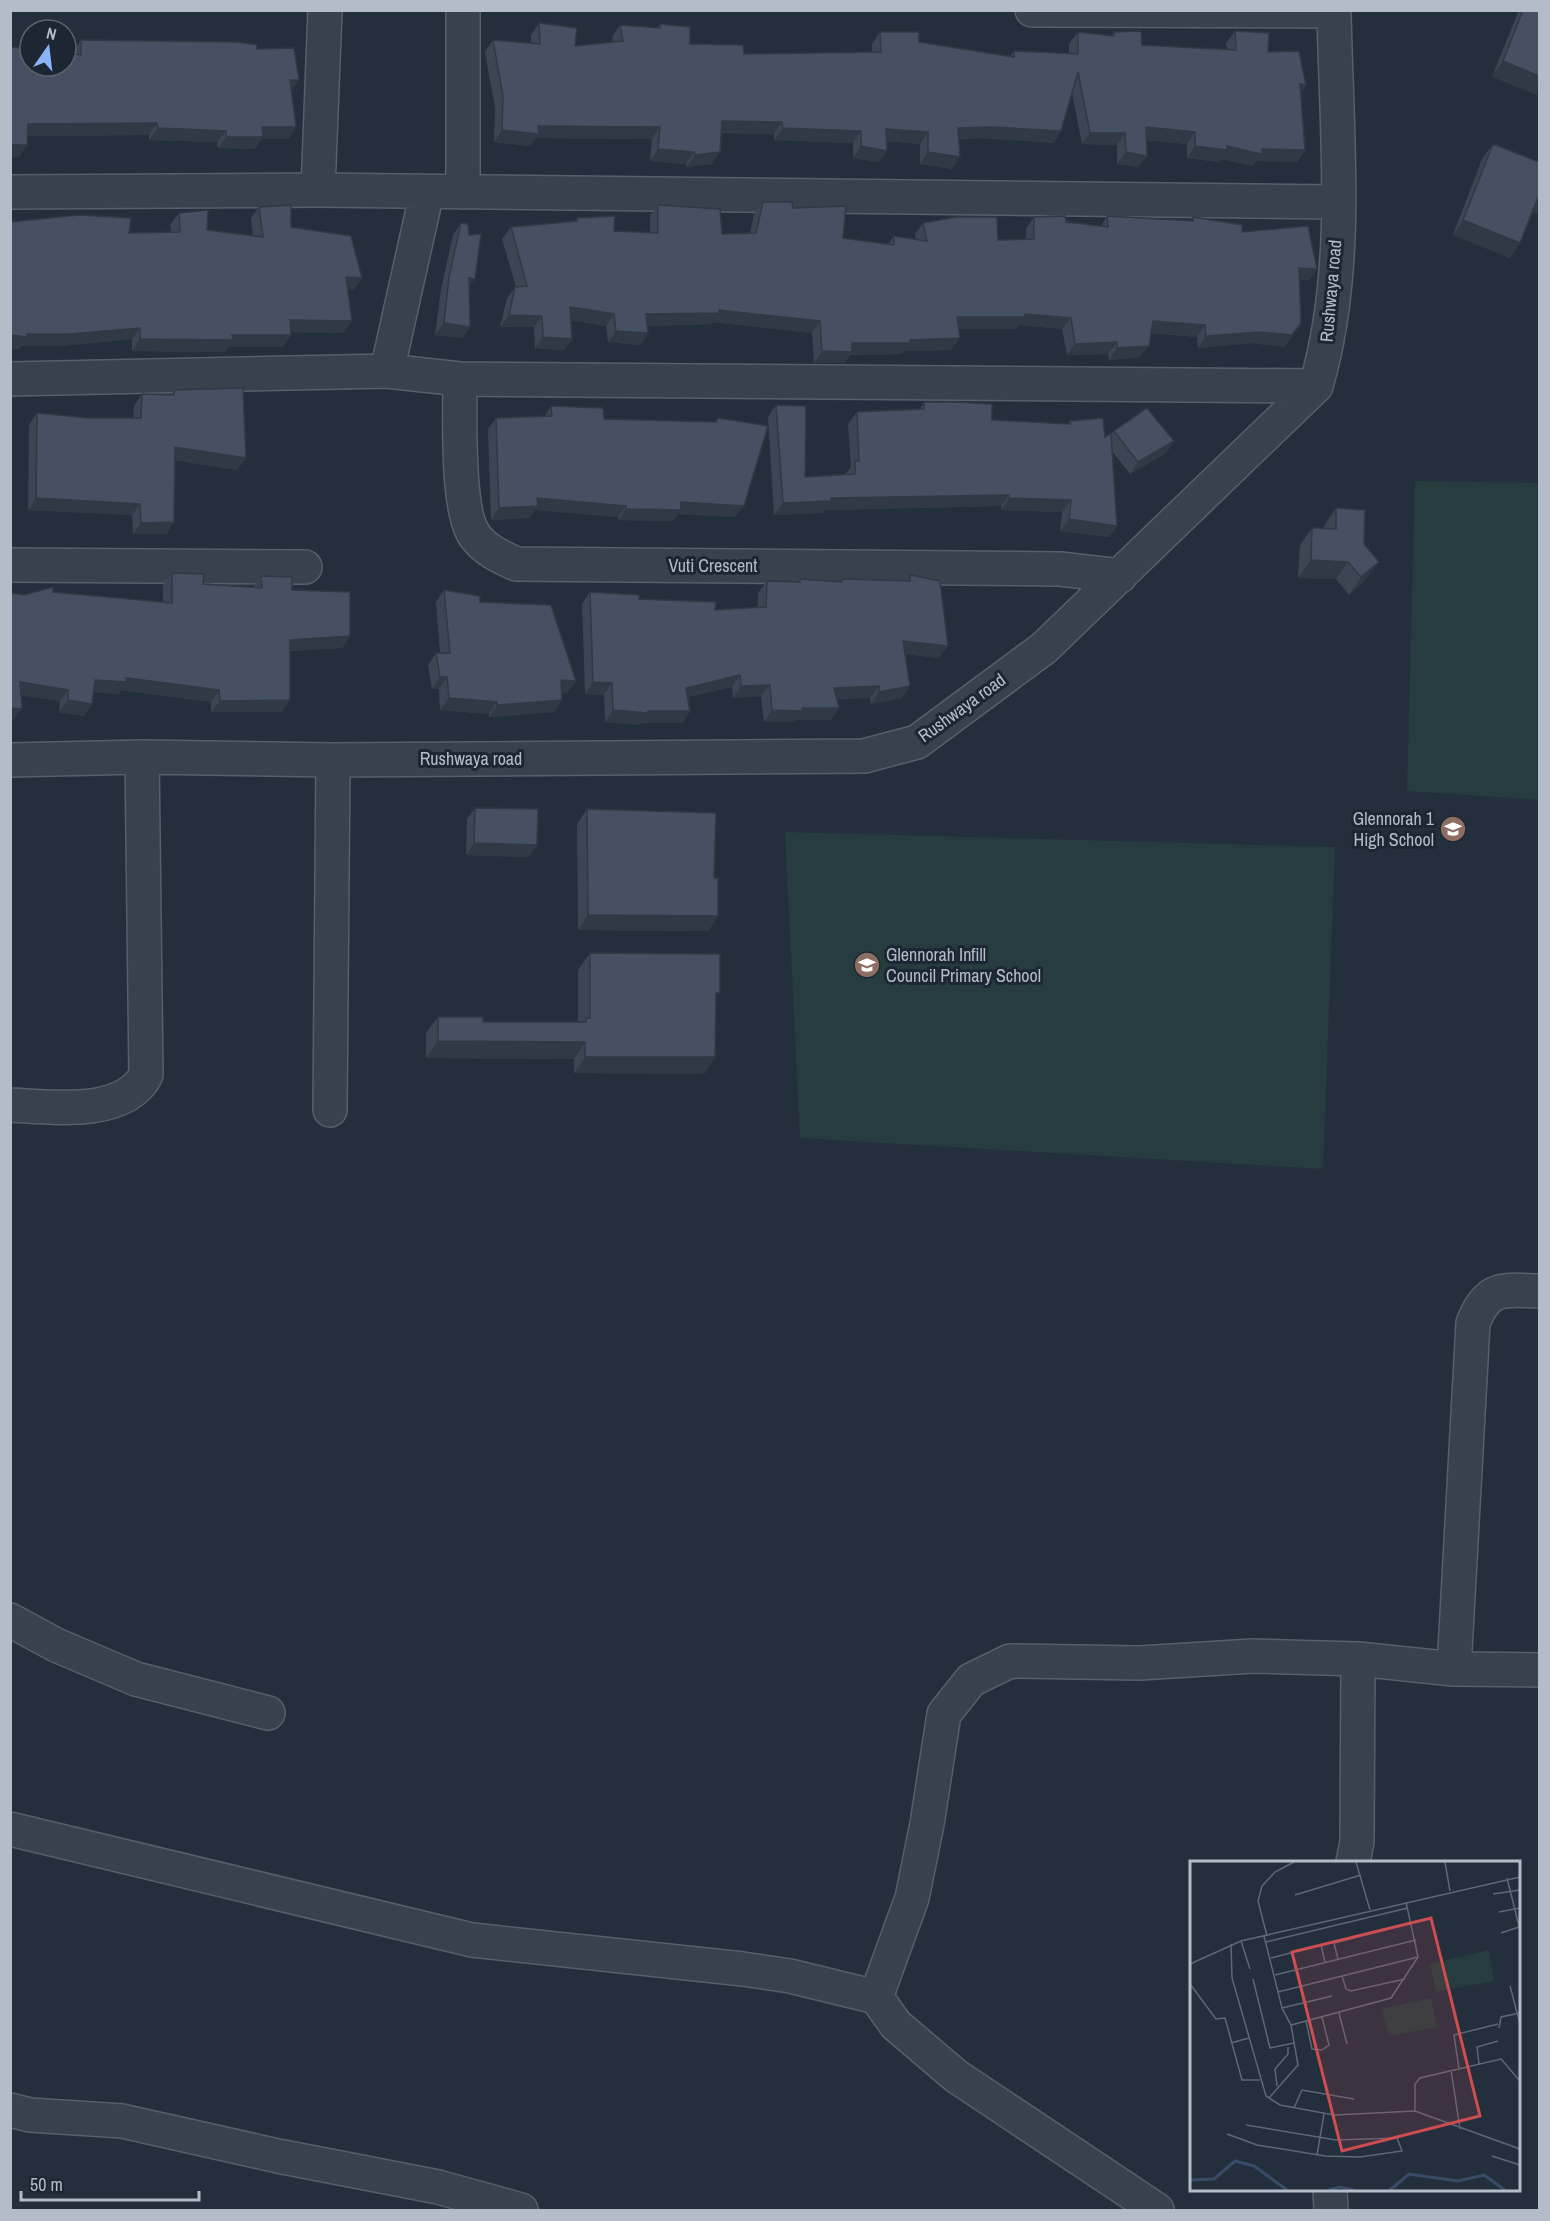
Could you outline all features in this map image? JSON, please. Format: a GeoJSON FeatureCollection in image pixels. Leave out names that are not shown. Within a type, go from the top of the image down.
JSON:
{"type":"FeatureCollection","features":[{"type":"Feature","properties":{"kind":"street"},"geometry":{"type":"LineString","coordinates":[[318,190],[325,10]]}},
{"type":"Feature","properties":{"kind":"street"},"geometry":{"type":"LineString","coordinates":[[463,10],[463,192]]}},
{"type":"Feature","properties":{"kind":"street"},"geometry":{"type":"LineString","coordinates":[[1032,10],[1334,11]]}},
{"type":"Feature","properties":{"kind":"street","name":"Rushwaya road"},"geometry":{"type":"LineString","coordinates":[[10,760],[142,757],[333,760],[864,756],[917,742],[1044,648],[1316,386],[1328,344],[1333,311],[1338,202],[1334,11]]}},
{"type":"Feature","properties":{"kind":"street"},"geometry":{"type":"LineString","coordinates":[[10,192],[318,190],[1338,202]]}},
{"type":"Feature","properties":{"kind":"street"},"geometry":{"type":"LineString","coordinates":[[387,371],[427,192]]}},
{"type":"Feature","properties":{"kind":"street"},"geometry":{"type":"LineString","coordinates":[[10,379],[387,371],[460,379],[1316,386]]}},
{"type":"Feature","properties":{"kind":"street","name":"Vuti Crescent"},"geometry":{"type":"LineString","coordinates":[[460,379],[461,485],[473,534],[490,552],[516,564],[1060,569],[1120,576]]}},
{"type":"Feature","properties":{"kind":"street"},"geometry":{"type":"LineString","coordinates":[[10,565],[305,567]]}},
{"type":"Feature","properties":{"kind":"street"},"geometry":{"type":"LineString","coordinates":[[10,1105],[61,1107],[113,1102],[139,1089],[146,1075],[142,757]]}},
{"type":"Feature","properties":{"kind":"street"},"geometry":{"type":"LineString","coordinates":[[330,1110],[333,760]]}},
{"type":"Feature","properties":{"kind":"street"},"geometry":{"type":"LineString","coordinates":[[1454,1669],[1473,1323],[1479,1307],[1489,1295],[1503,1290],[1539,1291]]}},
{"type":"Feature","properties":{"kind":"street"},"geometry":{"type":"LineString","coordinates":[[10,1620],[56,1645],[136,1679],[268,1713]]}},
{"type":"Feature","properties":{"kind":"street"},"geometry":{"type":"LineString","coordinates":[[876,1996],[912,1898],[927,1824],[944,1714],[971,1680],[1010,1661],[1140,1663],[1253,1656],[1358,1659],[1454,1669],[1539,1670]]}},
{"type":"Feature","properties":{"kind":"street"},"geometry":{"type":"LineString","coordinates":[[1353,1861],[1357,1842],[1358,1659]]}},
{"type":"Feature","properties":{"kind":"street"},"geometry":{"type":"LineString","coordinates":[[10,1829],[472,1940],[743,1969],[790,1976],[876,1996],[896,2025],[956,2076],[1157,2211]]}},
{"type":"Feature","properties":{"kind":"street"},"geometry":{"type":"LineString","coordinates":[[10,2110],[30,2115],[122,2121],[278,2156],[438,2187],[520,2211]]}},
{"type":"Feature","properties":{"kind":"street"},"geometry":{"type":"LineString","coordinates":[[1330,2191],[1331,2211]]}},
{"type":"Feature","properties":{"kind":"green space"},"geometry":{"type":"Polygon","coordinates":[[[1415,481],[1539,483],[1539,800],[1407,791],[1415,481]]]}},
{"type":"Feature","properties":{"kind":"green space"},"geometry":{"type":"Polygon","coordinates":[[[785,832],[1335,847],[1323,1169],[800,1138],[785,832]]]}},
{"type":"Feature","properties":{"kind":"building"},"geometry":{"type":"Polygon","coordinates":[[[1523,10],[1539,10],[1539,76],[1503,61],[1523,10]]]}},
{"type":"Feature","properties":{"kind":"building"},"geometry":{"type":"Polygon","coordinates":[[[539,23],[577,28],[575,46],[623,41],[620,25],[660,28],[660,24],[690,27],[690,44],[743,45],[744,54],[881,52],[880,32],[919,32],[919,42],[1014,57],[1014,51],[1078,54],[1078,32],[1114,36],[1114,32],[1141,31],[1142,45],[1236,50],[1235,31],[1269,33],[1268,52],[1299,51],[1306,85],[1300,84],[1305,150],[1262,149],[1261,154],[1227,146],[1227,150],[1195,146],[1195,132],[1146,127],[1147,156],[1126,152],[1125,133],[1090,133],[1078,72],[1061,131],[992,127],[958,128],[960,157],[928,152],[928,132],[886,129],[887,151],[861,146],[861,131],[783,128],[782,122],[722,121],[720,152],[695,155],[694,152],[658,149],[660,127],[538,126],[539,134],[502,130],[503,96],[493,40],[540,44],[539,23]]]}},
{"type":"Feature","properties":{"kind":"building"},"geometry":{"type":"Polygon","coordinates":[[[81,40],[237,42],[257,45],[257,49],[294,48],[299,80],[290,80],[296,127],[262,127],[263,137],[226,137],[226,131],[158,128],[157,123],[28,124],[27,145],[10,145],[10,47],[18,48],[18,78],[78,78],[78,55],[81,55],[81,40]]]}},
{"type":"Feature","properties":{"kind":"building"},"geometry":{"type":"Polygon","coordinates":[[[1493,144],[1539,162],[1539,195],[1520,243],[1463,220],[1493,144]]]}},
{"type":"Feature","properties":{"kind":"building"},"geometry":{"type":"Polygon","coordinates":[[[763,202],[792,202],[793,208],[846,206],[843,238],[894,245],[894,236],[927,241],[923,223],[956,217],[997,217],[998,240],[1034,239],[1034,217],[1065,216],[1066,222],[1108,227],[1107,216],[1193,221],[1193,217],[1242,225],[1242,232],[1308,226],[1317,269],[1299,268],[1301,323],[1292,335],[1259,332],[1206,336],[1205,325],[1153,321],[1149,346],[1117,348],[1117,342],[1075,344],[1071,318],[1025,314],[1025,317],[957,317],[960,338],[910,340],[910,343],[852,343],[852,352],[822,351],[820,321],[719,310],[719,313],[646,314],[648,333],[616,331],[614,314],[570,307],[572,339],[543,337],[542,316],[509,315],[515,287],[527,286],[511,227],[577,221],[577,218],[615,216],[614,231],[658,233],[658,205],[720,209],[722,234],[756,233],[763,202]]]}},
{"type":"Feature","properties":{"kind":"building"},"geometry":{"type":"Polygon","coordinates":[[[291,205],[291,227],[351,236],[362,278],[346,277],[352,321],[290,320],[291,335],[232,335],[233,340],[140,339],[140,328],[69,334],[27,334],[27,337],[10,335],[10,222],[79,215],[131,218],[129,233],[180,232],[179,213],[208,210],[207,230],[263,237],[259,207],[291,205]]]}},
{"type":"Feature","properties":{"kind":"building"},"geometry":{"type":"Polygon","coordinates":[[[461,223],[468,224],[469,235],[481,234],[475,279],[469,278],[470,327],[444,323],[449,277],[461,223]]]}},
{"type":"Feature","properties":{"kind":"building"},"geometry":{"type":"Polygon","coordinates":[[[243,388],[246,458],[175,447],[174,522],[141,523],[140,504],[36,498],[37,413],[89,418],[141,418],[142,394],[174,395],[174,390],[243,388]]]}},
{"type":"Feature","properties":{"kind":"building"},"geometry":{"type":"Polygon","coordinates":[[[924,402],[992,404],[992,420],[1070,424],[1070,421],[1103,418],[1105,437],[1111,433],[1117,526],[1069,519],[1071,500],[1009,498],[1009,495],[831,498],[831,501],[783,503],[776,405],[806,406],[805,477],[855,474],[855,461],[859,461],[857,412],[924,409],[924,402]]]}},
{"type":"Feature","properties":{"kind":"building"},"geometry":{"type":"Polygon","coordinates":[[[551,406],[603,408],[604,419],[716,422],[718,418],[768,426],[744,506],[681,502],[681,510],[626,509],[626,506],[537,498],[538,506],[499,508],[496,418],[552,416],[551,406]]]}},
{"type":"Feature","properties":{"kind":"building"},"geometry":{"type":"Polygon","coordinates":[[[1147,408],[1174,441],[1138,462],[1114,431],[1147,408]]]}},
{"type":"Feature","properties":{"kind":"building"},"geometry":{"type":"Polygon","coordinates":[[[1336,508],[1365,510],[1364,544],[1379,562],[1361,577],[1348,562],[1311,560],[1312,528],[1336,529],[1336,508]]]}},
{"type":"Feature","properties":{"kind":"building"},"geometry":{"type":"Polygon","coordinates":[[[172,573],[204,574],[203,584],[262,588],[261,576],[292,577],[292,590],[350,592],[350,636],[290,640],[290,700],[220,701],[219,690],[126,678],[127,682],[95,680],[92,704],[68,700],[68,690],[20,682],[22,709],[10,708],[10,593],[24,595],[53,587],[53,592],[172,603],[172,573]]]}},
{"type":"Feature","properties":{"kind":"building"},"geometry":{"type":"Polygon","coordinates":[[[910,575],[940,581],[948,646],[903,641],[910,686],[879,692],[879,686],[834,688],[839,708],[802,708],[802,711],[772,710],[770,685],[741,686],[740,675],[686,688],[690,711],[648,711],[648,713],[613,710],[612,683],[593,682],[590,592],[639,595],[639,599],[716,602],[715,610],[766,607],[767,581],[800,582],[800,579],[842,582],[842,579],[910,581],[910,575]]]}},
{"type":"Feature","properties":{"kind":"building"},"geometry":{"type":"Polygon","coordinates":[[[444,590],[480,596],[480,602],[551,605],[576,681],[561,680],[562,700],[497,705],[497,702],[449,698],[447,677],[440,677],[436,653],[450,653],[444,590]]]}},
{"type":"Feature","properties":{"kind":"building"},"geometry":{"type":"Polygon","coordinates":[[[475,808],[538,809],[537,845],[474,843],[475,808]]]}},
{"type":"Feature","properties":{"kind":"building"},"geometry":{"type":"Polygon","coordinates":[[[587,809],[716,813],[714,878],[718,878],[718,916],[588,915],[587,809]]]}},
{"type":"Feature","properties":{"kind":"building"},"geometry":{"type":"Polygon","coordinates":[[[590,953],[720,954],[720,993],[716,993],[715,1057],[585,1057],[585,1042],[438,1041],[438,1017],[483,1017],[483,1022],[586,1022],[586,1018],[590,1018],[590,953]]]}},
{"type":"Feature","properties":{"kind":"place","name":"Glennorah 1 High School"},"geometry":{"type":"Point","coordinates":[1453,829]}},
{"type":"Feature","properties":{"kind":"place","name":"Glennorah Infill Council Primary School"},"geometry":{"type":"Point","coordinates":[867,965]}}]}
